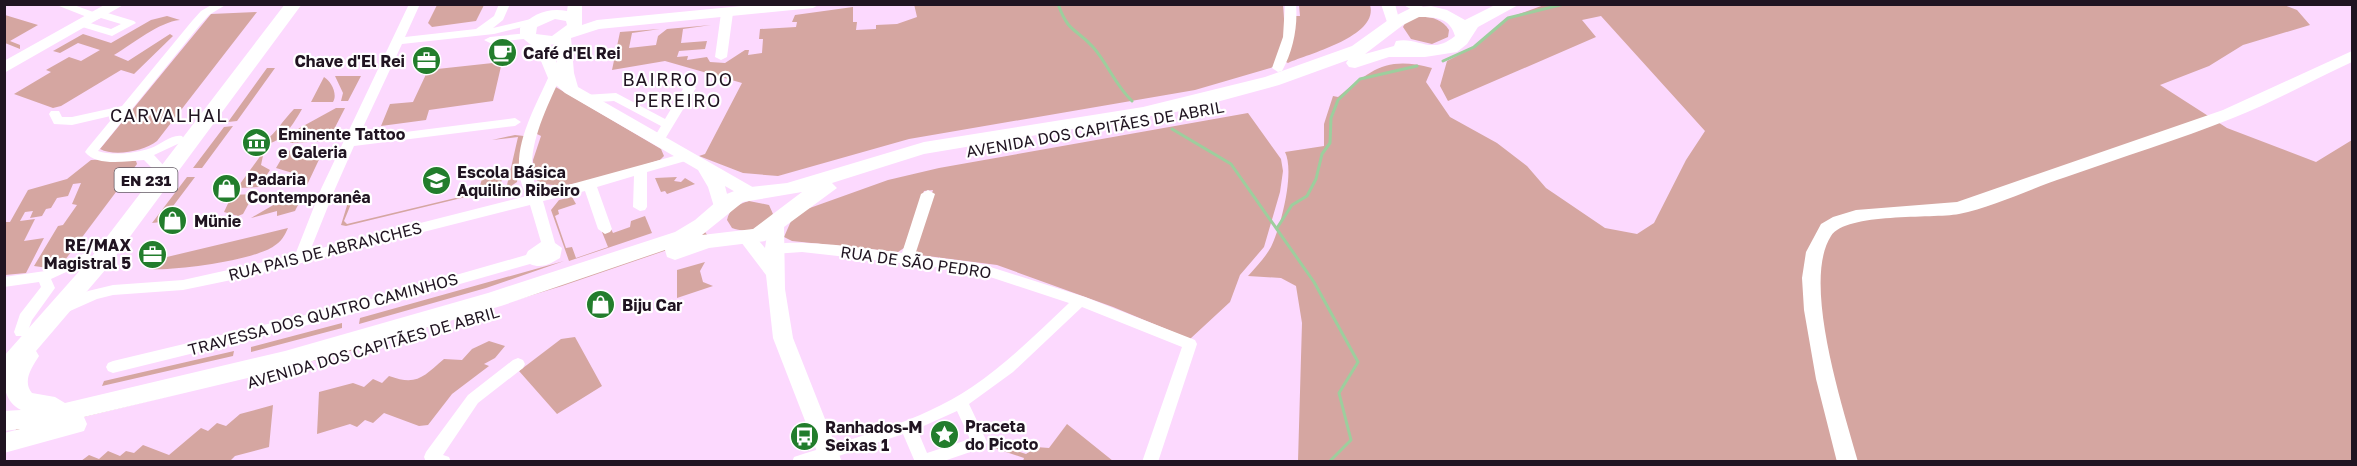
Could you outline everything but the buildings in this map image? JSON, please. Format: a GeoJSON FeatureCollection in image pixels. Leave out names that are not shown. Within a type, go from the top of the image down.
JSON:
{"type":"FeatureCollection","features":[{"type":"Feature","properties":{"kind":"main road","name":"EN 231"},"geometry":{"type":"LineString","coordinates":[[4,349],[21,332],[100,274],[158,166],[280,4]]}},
{"type":"Feature","properties":{"kind":"main road","name":"EN 231"},"geometry":{"type":"LineString","coordinates":[[4,372],[57,312],[100,274],[294,4]]}},
{"type":"Feature","properties":{"kind":"main road"},"geometry":{"type":"LineString","coordinates":[[1416,51],[1398,43],[1389,32],[1390,16],[1420,8],[1461,9],[1479,4]]}},
{"type":"Feature","properties":{"kind":"main road","name":"AVENIDA DOS CAPITÃES DE ABRIL"},"geometry":{"type":"LineString","coordinates":[[4,443],[38,433],[197,397],[376,348],[553,295],[708,241],[742,239],[778,222],[819,192],[892,168],[1220,108],[1381,53],[1443,51],[1457,45],[1477,20],[1512,4]]}},
{"type":"Feature","properties":{"kind":"main road"},"geometry":{"type":"LineString","coordinates":[[1420,8],[1454,20],[1461,27],[1463,35]]}},
{"type":"Feature","properties":{"kind":"main road","name":"AVENIDA DOS CAPITÃES DE ABRIL"},"geometry":{"type":"LineString","coordinates":[[4,421],[50,416],[226,375],[389,332],[579,273],[682,237],[706,222],[718,209],[739,195],[783,191],[871,162],[924,148],[1187,104],[1236,92],[1359,49],[1374,40],[1390,16]]}},
{"type":"Feature","properties":{"kind":"main road"},"geometry":{"type":"LineString","coordinates":[[755,193],[777,199],[782,212],[778,222]]}},
{"type":"Feature","properties":{"kind":"main road"},"geometry":{"type":"LineString","coordinates":[[718,209],[714,227],[727,237],[742,239]]}},
{"type":"Feature","properties":{"kind":"main road"},"geometry":{"type":"LineString","coordinates":[[57,312],[48,329],[15,376],[15,388],[21,398],[31,405],[67,405],[137,388],[226,375]]}},
{"type":"Feature","properties":{"kind":"street"},"geometry":{"type":"LineString","coordinates":[[59,4],[101,14]]}},
{"type":"Feature","properties":{"kind":"street"},"geometry":{"type":"LineString","coordinates":[[86,4],[101,14]]}},
{"type":"Feature","properties":{"kind":"street"},"geometry":{"type":"LineString","coordinates":[[158,166],[147,156],[97,157],[91,154],[93,147],[205,13],[222,4]]}},
{"type":"Feature","properties":{"kind":"street"},"geometry":{"type":"LineString","coordinates":[[301,257],[349,143],[415,4]]}},
{"type":"Feature","properties":{"kind":"street"},"geometry":{"type":"LineString","coordinates":[[477,33],[500,18],[505,4]]}},
{"type":"Feature","properties":{"kind":"street"},"geometry":{"type":"LineString","coordinates":[[500,18],[511,25],[533,28],[560,4]]}},
{"type":"Feature","properties":{"kind":"street"},"geometry":{"type":"LineString","coordinates":[[395,46],[571,23],[597,25],[772,4]]}},
{"type":"Feature","properties":{"kind":"street"},"geometry":{"type":"LineString","coordinates":[[728,9],[813,4]]}},
{"type":"Feature","properties":{"kind":"street"},"geometry":{"type":"LineString","coordinates":[[721,57],[728,9]]}},
{"type":"Feature","properties":{"kind":"street"},"geometry":{"type":"LineString","coordinates":[[1278,68],[1288,40],[1291,10]]}},
{"type":"Feature","properties":{"kind":"street"},"geometry":{"type":"LineString","coordinates":[[4,68],[101,14]]}},
{"type":"Feature","properties":{"kind":"street"},"geometry":{"type":"LineString","coordinates":[[395,46],[477,33],[533,28],[560,14],[571,23]]}},
{"type":"Feature","properties":{"kind":"street"},"geometry":{"type":"LineString","coordinates":[[571,23],[566,73],[578,94]]}},
{"type":"Feature","properties":{"kind":"street"},"geometry":{"type":"LineString","coordinates":[[533,28],[555,76],[578,94],[705,169],[755,193]]}},
{"type":"Feature","properties":{"kind":"street"},"geometry":{"type":"LineString","coordinates":[[1848,462],[1822,365],[1810,298],[1815,253],[1825,231],[1841,220],[1856,216],[1958,208],[2229,114],[2352,56]]}},
{"type":"Feature","properties":{"kind":"street"},"geometry":{"type":"LineString","coordinates":[[535,198],[528,186],[526,172],[530,133],[555,76]]}},
{"type":"Feature","properties":{"kind":"street"},"geometry":{"type":"LineString","coordinates":[[658,141],[690,88],[684,84]]}},
{"type":"Feature","properties":{"kind":"street"},"geometry":{"type":"LineString","coordinates":[[578,94],[616,97],[668,125]]}},
{"type":"Feature","properties":{"kind":"street"},"geometry":{"type":"LineString","coordinates":[[55,114],[58,121],[72,121],[124,109]]}},
{"type":"Feature","properties":{"kind":"street"},"geometry":{"type":"LineString","coordinates":[[349,143],[515,122]]}},
{"type":"Feature","properties":{"kind":"street"},"geometry":{"type":"LineString","coordinates":[[135,156],[158,150],[178,139]]}},
{"type":"Feature","properties":{"kind":"street","name":"RUA PAIS DE ABRANCHES"},"geometry":{"type":"LineString","coordinates":[[100,274],[192,283],[590,185],[685,157]]}},
{"type":"Feature","properties":{"kind":"street"},"geometry":{"type":"LineString","coordinates":[[705,169],[717,187],[718,209]]}},
{"type":"Feature","properties":{"kind":"street"},"geometry":{"type":"LineString","coordinates":[[640,207],[641,171]]}},
{"type":"Feature","properties":{"kind":"street"},"geometry":{"type":"LineString","coordinates":[[590,185],[605,229]]}},
{"type":"Feature","properties":{"kind":"street"},"geometry":{"type":"LineString","coordinates":[[907,258],[928,194]]}},
{"type":"Feature","properties":{"kind":"street","name":"TRAVESSA DOS QUATRO CAMINHOS"},"geometry":{"type":"LineString","coordinates":[[113,367],[372,304],[533,258],[538,249],[549,246],[535,198]]}},
{"type":"Feature","properties":{"kind":"street"},"geometry":{"type":"LineString","coordinates":[[778,222],[773,249],[774,273],[786,347],[830,457]]}},
{"type":"Feature","properties":{"kind":"street"},"geometry":{"type":"LineString","coordinates":[[742,239],[774,273]]}},
{"type":"Feature","properties":{"kind":"street","name":"RUA DE SÃO PEDRO"},"geometry":{"type":"LineString","coordinates":[[773,249],[802,247],[973,266],[1080,301],[1190,344],[1150,462]]}},
{"type":"Feature","properties":{"kind":"street"},"geometry":{"type":"LineString","coordinates":[[4,282],[44,278],[65,270],[100,274],[93,295],[57,312]]}},
{"type":"Feature","properties":{"kind":"street"},"geometry":{"type":"LineString","coordinates":[[21,332],[25,318],[48,288],[44,278]]}},
{"type":"Feature","properties":{"kind":"street"},"geometry":{"type":"LineString","coordinates":[[800,462],[830,457],[908,427],[961,402],[999,376],[1080,301]]}},
{"type":"Feature","properties":{"kind":"street"},"geometry":{"type":"LineString","coordinates":[[443,462],[432,457],[473,399],[518,364]]}},
{"type":"Feature","properties":{"kind":"street"},"geometry":{"type":"LineString","coordinates":[[908,427],[923,462],[979,442],[961,402]]}},
{"type":"Feature","properties":{"kind":"shaded area"},"geometry":{"type":"Polygon","coordinates":[[[437,4],[484,5],[476,21],[432,27],[428,23],[437,4]]]}},
{"type":"Feature","properties":{"kind":"shaded area"},"geometry":{"type":"Polygon","coordinates":[[[914,4],[1283,4],[1285,33],[1277,66],[1195,90],[909,139],[778,176],[743,173],[699,156],[705,154],[742,83],[665,61],[612,70],[620,32],[660,29],[632,33],[629,48],[656,45],[658,36],[667,29],[711,25],[683,29],[681,43],[707,41],[705,49],[679,51],[677,57],[688,56],[687,60],[707,57],[710,62],[725,63],[745,50],[749,50],[748,55],[762,53],[763,39],[759,39],[760,29],[796,27],[797,22],[792,22],[795,15],[853,7],[853,22],[857,22],[856,30],[876,29],[876,25],[897,24],[917,17],[914,4]]]}},
{"type":"Feature","properties":{"kind":"shaded area"},"geometry":{"type":"Polygon","coordinates":[[[1299,5],[1370,5],[1370,16],[1364,26],[1341,42],[1288,63],[1284,61],[1295,16],[1300,16],[1299,5]]]}},
{"type":"Feature","properties":{"kind":"shaded area"},"geometry":{"type":"Polygon","coordinates":[[[1544,5],[2284,5],[2297,10],[2310,25],[2243,45],[2209,66],[2160,85],[2227,128],[2316,162],[2352,140],[2352,461],[1298,461],[1302,323],[1296,286],[1281,278],[1248,276],[1269,251],[1279,227],[1288,186],[1288,161],[1285,152],[1324,146],[1324,124],[1333,96],[1338,97],[1371,72],[1391,65],[1403,64],[1432,68],[1426,82],[1450,117],[1497,143],[1527,166],[1546,188],[1605,228],[1637,234],[1654,223],[1686,160],[1705,131],[1601,16],[1582,20],[1596,37],[1448,101],[1440,86],[1447,61],[1474,47],[1508,18],[1544,5]]]}},
{"type":"Feature","properties":{"kind":"shaded area"},"geometry":{"type":"Polygon","coordinates":[[[257,12],[157,141],[145,148],[129,152],[113,153],[100,149],[211,14],[257,12]]]}},
{"type":"Feature","properties":{"kind":"shaded area"},"geometry":{"type":"Polygon","coordinates":[[[5,15],[38,25],[10,41],[20,45],[20,49],[5,43],[5,15]]]}},
{"type":"Feature","properties":{"kind":"shaded area"},"geometry":{"type":"Polygon","coordinates":[[[167,16],[180,20],[155,29],[114,55],[128,61],[170,34],[173,36],[134,74],[121,70],[61,106],[53,108],[14,94],[51,72],[46,70],[69,57],[81,61],[100,50],[78,43],[60,53],[53,51],[83,34],[111,43],[151,20],[167,16]]]}},
{"type":"Feature","properties":{"kind":"shaded area"},"geometry":{"type":"Polygon","coordinates":[[[1417,17],[1439,21],[1449,30],[1448,37],[1432,44],[1411,39],[1403,27],[1405,23],[1417,17]]]}},
{"type":"Feature","properties":{"kind":"shaded area"},"geometry":{"type":"Polygon","coordinates":[[[502,62],[493,101],[429,110],[426,120],[381,126],[390,104],[413,102],[428,70],[502,62]]]}},
{"type":"Feature","properties":{"kind":"shaded area"},"geometry":{"type":"Polygon","coordinates":[[[267,68],[275,68],[237,121],[228,122],[267,68]]]}},
{"type":"Feature","properties":{"kind":"shaded area"},"geometry":{"type":"Polygon","coordinates":[[[335,76],[361,76],[348,101],[341,101],[343,93],[335,76]]]}},
{"type":"Feature","properties":{"kind":"shaded area"},"geometry":{"type":"Polygon","coordinates":[[[324,77],[333,88],[335,95],[333,102],[311,102],[324,77]]]}},
{"type":"Feature","properties":{"kind":"shaded area"},"geometry":{"type":"Polygon","coordinates":[[[554,86],[661,149],[664,156],[660,160],[632,169],[576,184],[544,184],[534,178],[533,160],[541,136],[533,132],[554,86]]]}},
{"type":"Feature","properties":{"kind":"shaded area"},"geometry":{"type":"Polygon","coordinates":[[[336,108],[345,108],[328,141],[290,143],[296,130],[336,108]]]}},
{"type":"Feature","properties":{"kind":"shaded area"},"geometry":{"type":"Polygon","coordinates":[[[294,109],[302,109],[283,136],[266,144],[265,141],[294,109]]]}},
{"type":"Feature","properties":{"kind":"shaded area"},"geometry":{"type":"Polygon","coordinates":[[[1248,113],[1281,159],[1283,171],[1280,192],[1264,247],[1240,275],[1230,302],[1190,339],[1113,307],[997,265],[912,254],[933,190],[924,191],[904,248],[898,252],[792,241],[784,237],[791,221],[807,209],[888,180],[939,168],[1248,113]]]}},
{"type":"Feature","properties":{"kind":"shaded area"},"geometry":{"type":"Polygon","coordinates":[[[233,126],[202,168],[193,168],[224,127],[233,126]]]}},
{"type":"Feature","properties":{"kind":"shaded area"},"geometry":{"type":"Polygon","coordinates":[[[515,135],[524,136],[517,182],[511,186],[346,226],[341,225],[349,199],[353,199],[344,221],[347,224],[497,188],[479,189],[484,172],[504,170],[500,187],[507,185],[518,137],[492,140],[515,135]]]}},
{"type":"Feature","properties":{"kind":"shaded area"},"geometry":{"type":"Polygon","coordinates":[[[324,149],[307,185],[299,185],[296,174],[276,168],[286,151],[324,149]]]}},
{"type":"Feature","properties":{"kind":"shaded area"},"geometry":{"type":"Polygon","coordinates":[[[264,151],[261,165],[270,170],[259,187],[237,188],[264,151]]]}},
{"type":"Feature","properties":{"kind":"shaded area"},"geometry":{"type":"Polygon","coordinates":[[[91,160],[136,161],[137,164],[65,260],[48,268],[34,266],[58,226],[63,225],[77,205],[72,204],[81,183],[73,184],[68,196],[57,198],[42,216],[30,218],[33,211],[25,212],[20,221],[35,219],[24,241],[44,238],[26,273],[5,275],[5,222],[10,222],[28,190],[67,179],[91,160]]]}},
{"type":"Feature","properties":{"kind":"shaded area"},"geometry":{"type":"Polygon","coordinates":[[[187,177],[195,177],[161,222],[152,223],[187,177]]]}},
{"type":"Feature","properties":{"kind":"shaded area"},"geometry":{"type":"Polygon","coordinates":[[[677,177],[674,181],[681,182],[685,178],[695,184],[667,194],[665,191],[661,192],[655,178],[677,177]]]}},
{"type":"Feature","properties":{"kind":"shaded area"},"geometry":{"type":"Polygon","coordinates":[[[294,193],[304,193],[295,211],[277,216],[277,211],[251,218],[294,193]]]}},
{"type":"Feature","properties":{"kind":"shaded area"},"geometry":{"type":"Polygon","coordinates":[[[254,194],[243,214],[238,216],[224,212],[232,195],[254,194]]]}},
{"type":"Feature","properties":{"kind":"shaded area"},"geometry":{"type":"Polygon","coordinates":[[[572,197],[576,204],[558,210],[559,214],[555,216],[566,248],[572,247],[576,258],[608,247],[602,232],[611,229],[613,233],[630,227],[631,221],[645,216],[652,233],[569,261],[551,210],[559,200],[572,197]]]}},
{"type":"Feature","properties":{"kind":"shaded area"},"geometry":{"type":"Polygon","coordinates":[[[749,201],[769,205],[773,214],[770,219],[756,229],[732,228],[727,220],[730,213],[738,205],[749,201]]]}},
{"type":"Feature","properties":{"kind":"shaded area"},"geometry":{"type":"Polygon","coordinates":[[[288,228],[276,244],[250,256],[214,264],[178,268],[151,269],[146,265],[146,262],[288,228]]]}},
{"type":"Feature","properties":{"kind":"shaded area"},"geometry":{"type":"Polygon","coordinates":[[[705,232],[708,236],[562,286],[337,355],[14,434],[18,424],[57,420],[705,232]]]}},
{"type":"Feature","properties":{"kind":"shaded area"},"geometry":{"type":"Polygon","coordinates":[[[564,261],[486,288],[359,324],[360,318],[564,261]]]}},
{"type":"Feature","properties":{"kind":"shaded area"},"geometry":{"type":"Polygon","coordinates":[[[705,262],[700,271],[703,282],[713,286],[677,298],[677,270],[705,262]]]}},
{"type":"Feature","properties":{"kind":"shaded area"},"geometry":{"type":"Polygon","coordinates":[[[342,323],[342,328],[251,352],[251,347],[342,323]]]}},
{"type":"Feature","properties":{"kind":"shaded area"},"geometry":{"type":"Polygon","coordinates":[[[575,337],[602,386],[557,414],[519,371],[561,339],[575,337]]]}},
{"type":"Feature","properties":{"kind":"shaded area"},"geometry":{"type":"Polygon","coordinates":[[[489,341],[505,346],[495,358],[484,364],[489,366],[452,394],[428,425],[419,426],[384,413],[373,423],[365,420],[357,427],[350,424],[317,434],[319,392],[353,383],[364,387],[373,379],[382,383],[389,376],[413,380],[425,375],[444,359],[462,360],[472,349],[489,341]]]}},
{"type":"Feature","properties":{"kind":"shaded area"},"geometry":{"type":"Polygon","coordinates":[[[234,351],[233,356],[102,386],[104,381],[234,351]]]}},
{"type":"Feature","properties":{"kind":"shaded area"},"geometry":{"type":"Polygon","coordinates":[[[273,405],[269,447],[235,456],[230,461],[81,461],[89,455],[99,459],[108,451],[120,456],[126,451],[134,453],[143,445],[169,455],[201,428],[208,431],[217,423],[226,426],[240,414],[273,405]]]}},
{"type":"Feature","properties":{"kind":"shaded area"},"geometry":{"type":"Polygon","coordinates":[[[1067,424],[1113,461],[1023,461],[1024,458],[991,447],[993,443],[1026,454],[1036,447],[1049,448],[1067,424]]]}},
{"type":"Feature","properties":{"kind":"waterway"},"geometry":{"type":"LineString","coordinates":[[1058,4],[1069,26],[1093,47],[1132,101]]}},
{"type":"Feature","properties":{"kind":"waterway"},"geometry":{"type":"LineString","coordinates":[[1443,61],[1474,47],[1508,18],[1564,4]]}},
{"type":"Feature","properties":{"kind":"waterway"},"geometry":{"type":"LineString","coordinates":[[1593,4],[1661,4]]}},
{"type":"Feature","properties":{"kind":"waterway"},"geometry":{"type":"LineString","coordinates":[[1277,228],[1292,205],[1307,196],[1316,179],[1322,154],[1330,143],[1331,118],[1338,100],[1360,79],[1417,66]]}},
{"type":"Feature","properties":{"kind":"waterway"},"geometry":{"type":"LineString","coordinates":[[1172,129],[1231,164],[1314,282],[1358,362],[1339,393],[1351,440],[1329,462]]}},
{"type":"Feature","properties":{"kind":"place","name":"Café d'El Rei"},"geometry":{"type":"Point","coordinates":[502,53]}},
{"type":"Feature","properties":{"kind":"place","name":"Chave d'El Rei"},"geometry":{"type":"Point","coordinates":[426,61]}},
{"type":"Feature","properties":{"kind":"place","name":"Eminente Tattoo e Galeria"},"geometry":{"type":"Point","coordinates":[257,143]}},
{"type":"Feature","properties":{"kind":"place","name":"Escola Básica Aquilino Ribeiro"},"geometry":{"type":"Point","coordinates":[436,181]}},
{"type":"Feature","properties":{"kind":"place","name":"Padaria Contemporanêa"},"geometry":{"type":"Point","coordinates":[226,188]}},
{"type":"Feature","properties":{"kind":"place","name":"Münie"},"geometry":{"type":"Point","coordinates":[173,221]}},
{"type":"Feature","properties":{"kind":"place","name":"RE/MAX Magistral 5"},"geometry":{"type":"Point","coordinates":[152,254]}},
{"type":"Feature","properties":{"kind":"place","name":"Biju Car"},"geometry":{"type":"Point","coordinates":[601,305]}},
{"type":"Feature","properties":{"kind":"place","name":"Praceta do Picoto"},"geometry":{"type":"Point","coordinates":[944,435]}},
{"type":"Feature","properties":{"kind":"place","name":"Ranhados-M Seixas 1"},"geometry":{"type":"Point","coordinates":[804,436]}},
{"type":"Feature","properties":{"kind":"district","name":"BAIRRO DO PEREIRO"},"geometry":{"type":"Point","coordinates":[678,89]}},
{"type":"Feature","properties":{"kind":"district","name":"CARVALHAL"},"geometry":{"type":"Point","coordinates":[169,115]}}]}
